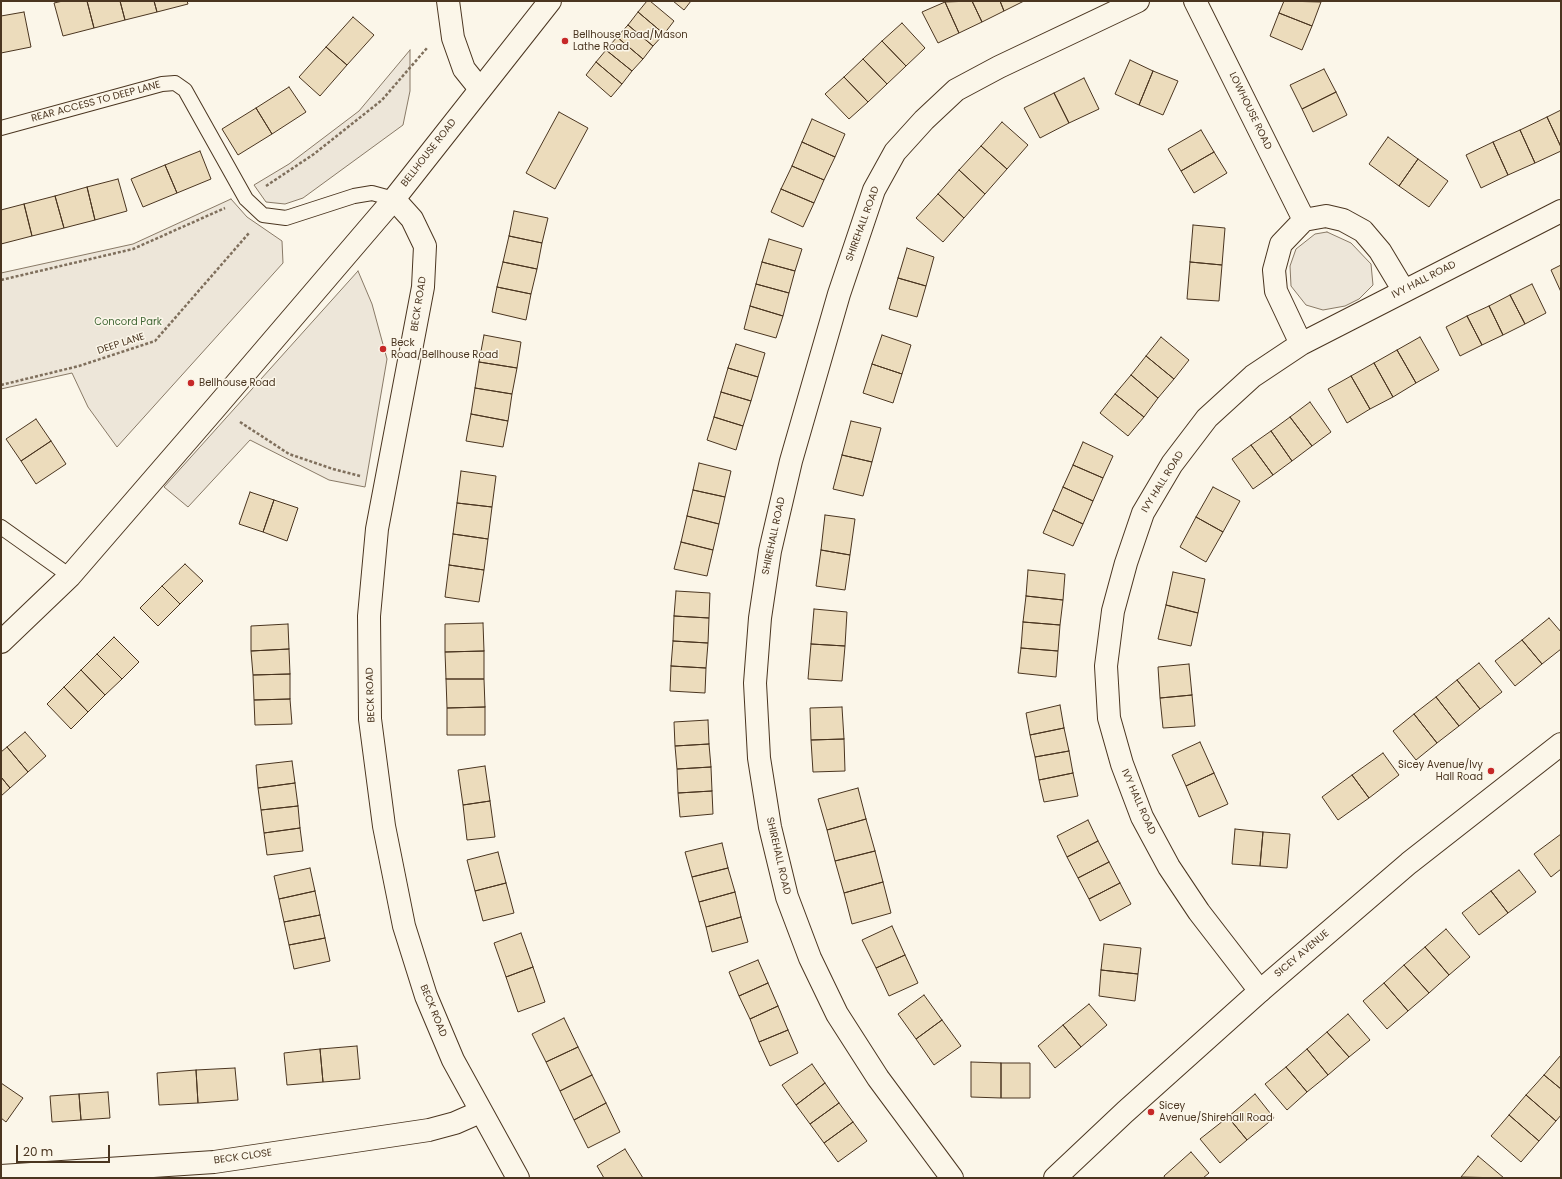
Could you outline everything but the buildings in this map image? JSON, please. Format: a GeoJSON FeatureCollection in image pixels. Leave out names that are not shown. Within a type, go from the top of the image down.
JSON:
{"type":"FeatureCollection","features":[{"type":"Feature","properties":{"kind":"street"},"geometry":{"type":"LineString","coordinates":[[448,1],[453,38],[464,69],[480,89]]}},
{"type":"Feature","properties":{"kind":"street","name":"BELLHOUSE ROAD"},"geometry":{"type":"LineString","coordinates":[[1,642],[70,576],[218,406],[394,199],[550,1]]}},
{"type":"Feature","properties":{"kind":"street","name":"SHIREHALL ROAD"},"geometry":{"type":"LineString","coordinates":[[952,1178],[878,1078],[837,1014],[810,958],[787,897],[770,827],[759,758],[755,683],[760,618],[770,551],[791,461],[839,294],[874,190],[895,152],[924,120],[956,90],[998,67],[1138,1]]}},
{"type":"Feature","properties":{"kind":"street","name":"LOWHOUSE ROAD"},"geometry":{"type":"LineString","coordinates":[[1195,1],[1304,220]]}},
{"type":"Feature","properties":{"kind":"street","name":"BECK ROAD"},"geometry":{"type":"LineString","coordinates":[[394,199],[412,219],[426,246],[424,287],[377,529],[369,616],[370,719],[384,826],[404,926],[426,996],[453,1060],[480,1112],[518,1178]]}},
{"type":"Feature","properties":{"kind":"street","name":"IVY HALL ROAD"},"geometry":{"type":"LineString","coordinates":[[1260,991],[1199,912],[1169,868],[1142,817],[1122,764],[1108,718],[1106,666],[1113,611],[1126,563],[1143,513],[1172,464],[1207,418],[1253,376],[1301,344],[1561,211]]}},
{"type":"Feature","properties":{"kind":"street"},"geometry":{"type":"LineString","coordinates":[[1301,344],[1276,291],[1274,270],[1281,244],[1304,220],[1326,216],[1342,220],[1363,231],[1380,250],[1404,291]]}},
{"type":"Feature","properties":{"kind":"street","name":"SICEY AVENUE"},"geometry":{"type":"LineString","coordinates":[[1055,1178],[1125,1112],[1260,991],[1409,863],[1561,744]]}},
{"type":"Feature","properties":{"kind":"street","name":"BECK CLOSE"},"geometry":{"type":"LineString","coordinates":[[1,1176],[214,1162],[429,1130],[455,1123],[480,1112]]}},
{"type":"Feature","properties":{"kind":"lane","name":"REAR ACCESS TO DEEP LANE"},"geometry":{"type":"LineString","coordinates":[[1,128],[162,84],[175,83],[185,90],[246,199],[263,215]]}},
{"type":"Feature","properties":{"kind":"lane"},"geometry":{"type":"LineString","coordinates":[[263,215],[286,218],[354,196],[372,193],[394,199]]}},
{"type":"Feature","properties":{"kind":"lane"},"geometry":{"type":"LineString","coordinates":[[1,527],[70,576]]}},
{"type":"Feature","properties":{"kind":"path","name":"DEEP LANE"},"geometry":{"type":"LineString","coordinates":[[1,385],[79,366],[155,341],[263,215]]}},
{"type":"Feature","properties":{"kind":"path"},"geometry":{"type":"LineString","coordinates":[[218,406],[289,454],[333,469],[386,482]]}},
{"type":"Feature","properties":{"kind":"green space"},"geometry":{"type":"Polygon","coordinates":[[[410,50],[410,91],[403,125],[303,198],[285,204],[266,202],[254,185],[289,164],[359,111],[410,50]]]}},
{"type":"Feature","properties":{"kind":"green space","name":"Concord Park"},"geometry":{"type":"Polygon","coordinates":[[[231,199],[247,217],[282,241],[283,263],[117,447],[88,407],[72,373],[1,389],[1,273],[133,244],[231,199]]]}},
{"type":"Feature","properties":{"kind":"green space"},"geometry":{"type":"Polygon","coordinates":[[[1327,232],[1351,243],[1371,264],[1373,285],[1359,299],[1345,306],[1323,310],[1306,305],[1291,286],[1290,266],[1296,249],[1315,234],[1327,232]]]}},
{"type":"Feature","properties":{"kind":"green space"},"geometry":{"type":"Polygon","coordinates":[[[358,271],[372,304],[387,359],[365,487],[329,480],[250,440],[188,507],[164,487],[358,271]]]}},
{"type":"Feature","properties":{"kind":"place","name":"Bellhouse Road/Mason Lathe Road"},"geometry":{"type":"Point","coordinates":[565,41]}},
{"type":"Feature","properties":{"kind":"place","name":"Beck Road/Bellhouse Road"},"geometry":{"type":"Point","coordinates":[383,349]}},
{"type":"Feature","properties":{"kind":"place","name":"Bellhouse Road"},"geometry":{"type":"Point","coordinates":[191,383]}},
{"type":"Feature","properties":{"kind":"place","name":"Sicey Avenue/Ivy Hall Road"},"geometry":{"type":"Point","coordinates":[1491,771]}},
{"type":"Feature","properties":{"kind":"place","name":"Sicey Avenue/Shirehall Road"},"geometry":{"type":"Point","coordinates":[1151,1112]}}]}
